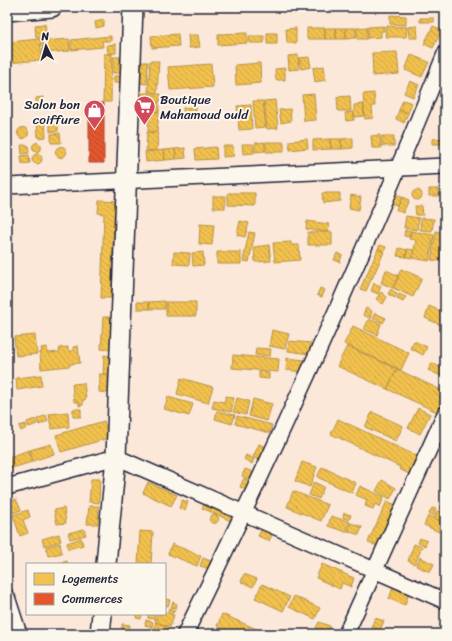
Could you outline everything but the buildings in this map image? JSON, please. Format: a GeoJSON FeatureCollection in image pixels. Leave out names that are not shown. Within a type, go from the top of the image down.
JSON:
{"type":"FeatureCollection","features":[{"type":"Feature","properties":{"kind":"main road"},"geometry":{"type":"LineString","coordinates":[[7,11],[52,7]]}},
{"type":"Feature","properties":{"kind":"main road"},"geometry":{"type":"LineString","coordinates":[[106,563],[116,457],[128,180],[133,7]]}},
{"type":"Feature","properties":{"kind":"main road"},"geometry":{"type":"LineString","coordinates":[[100,634],[102,615]]}},
{"type":"Feature","properties":{"kind":"street"},"geometry":{"type":"LineString","coordinates":[[185,634],[244,513],[399,168],[445,54]]}},
{"type":"Feature","properties":{"kind":"street"},"geometry":{"type":"LineString","coordinates":[[7,186],[445,166]]}},
{"type":"Feature","properties":{"kind":"street"},"geometry":{"type":"LineString","coordinates":[[346,634],[445,414]]}},
{"type":"Feature","properties":{"kind":"street"},"geometry":{"type":"LineString","coordinates":[[7,487],[116,457],[445,601]]}},
{"type":"Feature","properties":{"kind":"street"},"geometry":{"type":"LineString","coordinates":[[7,597],[19,634]]}},
{"type":"Feature","properties":{"kind":"place","name":"Boutique Mahamoud ould"},"geometry":{"type":"Point","coordinates":[145,126]}},
{"type":"Feature","properties":{"kind":"place","name":"Salon bon coiffure"},"geometry":{"type":"Point","coordinates":[95,130]}}]}
